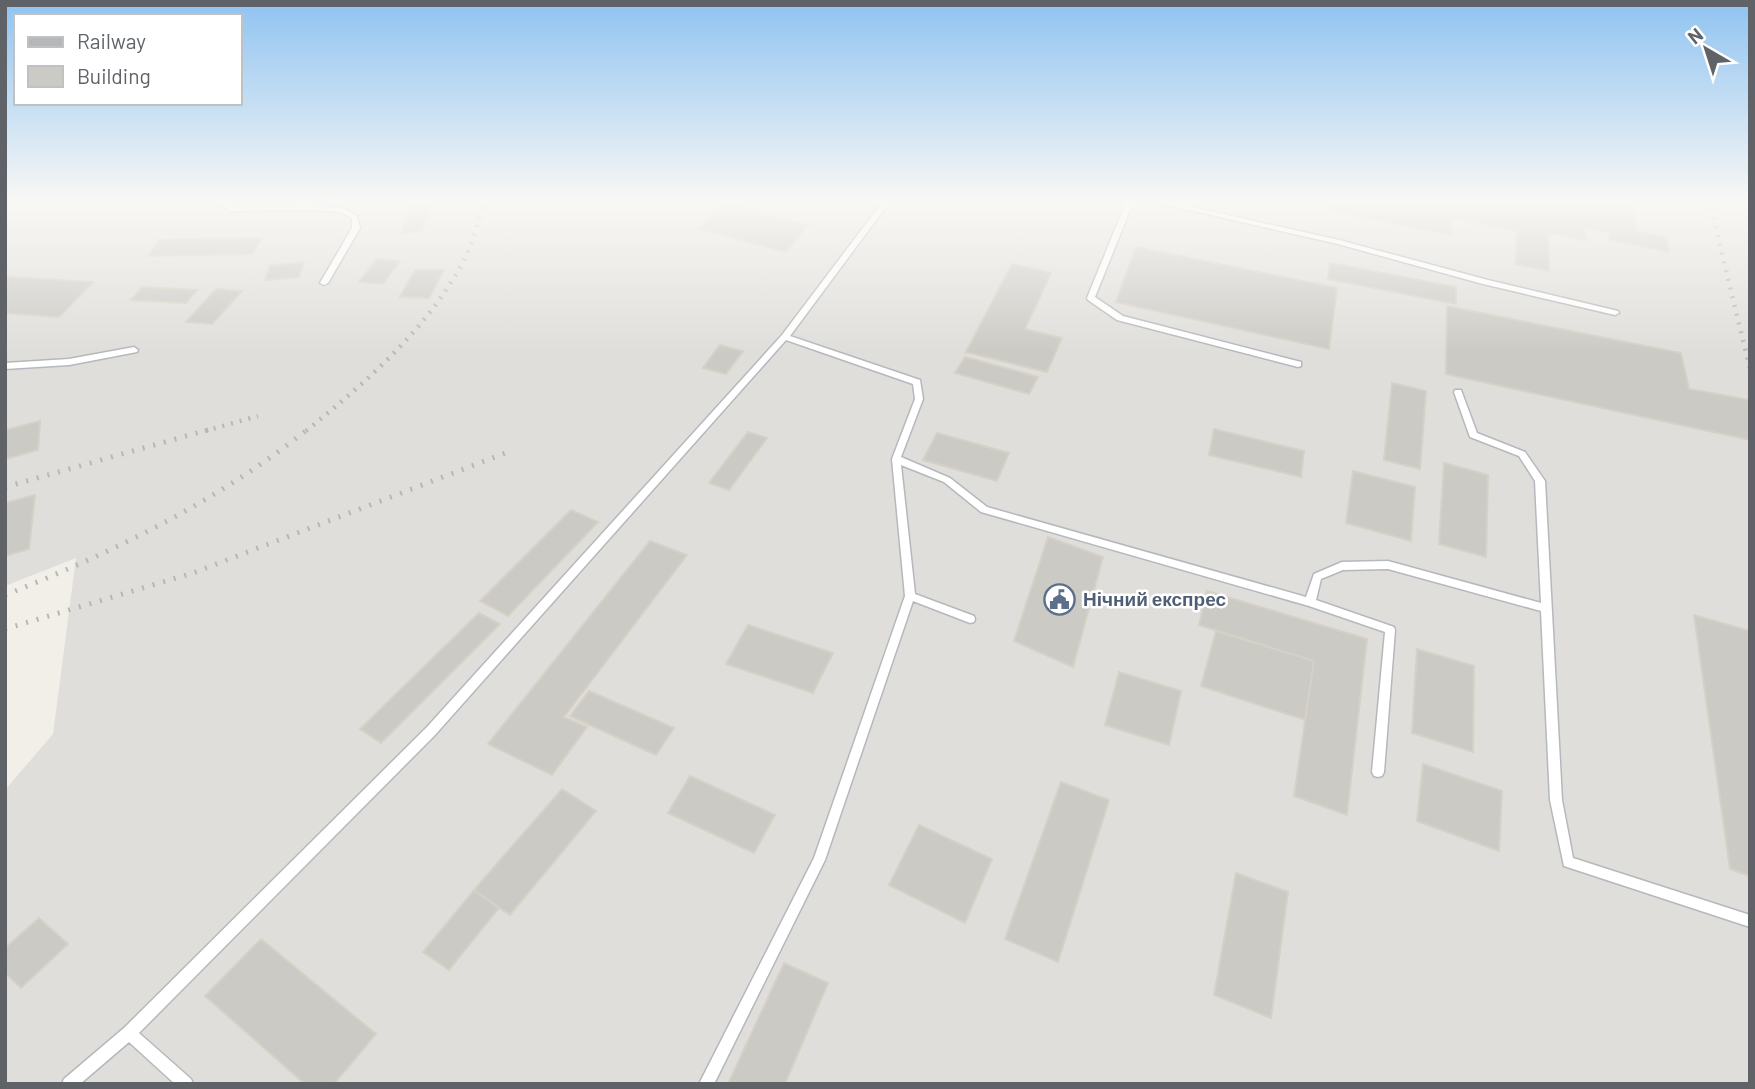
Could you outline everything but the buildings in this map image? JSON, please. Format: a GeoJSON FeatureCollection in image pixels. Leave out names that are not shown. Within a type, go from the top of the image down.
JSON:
{"type":"FeatureCollection","features":[{"type":"Feature","properties":{"kind":"lane"},"geometry":{"type":"LineString","coordinates":[[324,283],[343,251]]}},
{"type":"Feature","properties":{"kind":"lane"},"geometry":{"type":"LineString","coordinates":[[69,1084],[129,1033],[431,732],[785,337],[850,251]]}},
{"type":"Feature","properties":{"kind":"lane"},"geometry":{"type":"LineString","coordinates":[[1110,251],[1091,298],[1120,318],[1298,364]]}},
{"type":"Feature","properties":{"kind":"lane"},"geometry":{"type":"LineString","coordinates":[[1371,251],[1615,313]]}},
{"type":"Feature","properties":{"kind":"lane"},"geometry":{"type":"LineString","coordinates":[[706,1084],[818,860],[910,596],[896,459],[919,399],[918,382],[785,337]]}},
{"type":"Feature","properties":{"kind":"lane"},"geometry":{"type":"LineString","coordinates":[[5,366],[69,362],[134,350]]}},
{"type":"Feature","properties":{"kind":"lane"},"geometry":{"type":"LineString","coordinates":[[1458,392],[1473,435],[1522,454],[1540,481],[1556,800],[1568,862],[1750,921]]}},
{"type":"Feature","properties":{"kind":"lane"},"geometry":{"type":"LineString","coordinates":[[896,459],[947,480],[984,510],[1310,602],[1390,630],[1378,772]]}},
{"type":"Feature","properties":{"kind":"lane"},"geometry":{"type":"LineString","coordinates":[[1310,602],[1317,577],[1342,566],[1388,565],[1546,608]]}},
{"type":"Feature","properties":{"kind":"lane"},"geometry":{"type":"LineString","coordinates":[[910,596],[970,618]]}},
{"type":"Feature","properties":{"kind":"lane"},"geometry":{"type":"LineString","coordinates":[[129,1033],[186,1084]]}},
{"type":"Feature","properties":{"kind":"shaded area"},"geometry":{"type":"Polygon","coordinates":[[[5,251],[1750,251],[1750,1084],[5,1084],[5,790],[53,734],[76,558],[5,586],[5,251]]]}},
{"type":"Feature","properties":{"kind":"railway"},"geometry":{"type":"LineString","coordinates":[[306,431],[371,375],[411,335],[446,290],[468,251]]}},
{"type":"Feature","properties":{"kind":"railway"},"geometry":{"type":"LineString","coordinates":[[1721,251],[1750,369]]}},
{"type":"Feature","properties":{"kind":"railway"},"geometry":{"type":"LineString","coordinates":[[205,431],[258,416]]}},
{"type":"Feature","properties":{"kind":"railway"},"geometry":{"type":"LineString","coordinates":[[5,487],[211,429]]}},
{"type":"Feature","properties":{"kind":"railway"},"geometry":{"type":"LineString","coordinates":[[5,595],[85,561],[163,523],[238,479],[308,429]]}},
{"type":"Feature","properties":{"kind":"railway"},"geometry":{"type":"LineString","coordinates":[[5,629],[193,573],[508,452]]}},
{"type":"Feature","properties":{"kind":"place","name":"Нічний експрес"},"geometry":{"type":"Point","coordinates":[1060,599]}}]}
